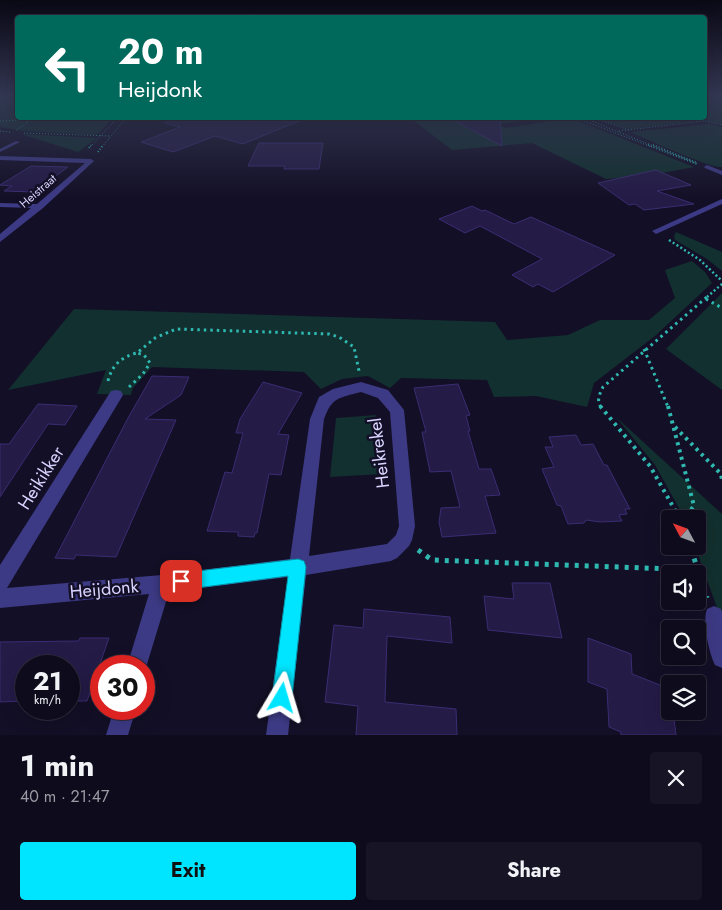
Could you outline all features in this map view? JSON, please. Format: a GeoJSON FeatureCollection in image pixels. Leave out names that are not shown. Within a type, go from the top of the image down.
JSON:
{"type":"FeatureCollection","features":[{"type":"Feature","properties":{"kind":"street"},"geometry":{"type":"LineString","coordinates":[[0,158],[91,160]]}},
{"type":"Feature","properties":{"kind":"street","name":"Heistraat"},"geometry":{"type":"LineString","coordinates":[[0,238],[40,206],[91,160]]}},
{"type":"Feature","properties":{"kind":"street"},"geometry":{"type":"LineString","coordinates":[[707,167],[722,173]]}},
{"type":"Feature","properties":{"kind":"street"},"geometry":{"type":"LineString","coordinates":[[656,231],[722,201]]}},
{"type":"Feature","properties":{"kind":"street"},"geometry":{"type":"LineString","coordinates":[[0,204],[40,206]]}},
{"type":"Feature","properties":{"kind":"street"},"geometry":{"type":"LineString","coordinates":[[0,226],[15,226]]}},
{"type":"Feature","properties":{"kind":"street"},"geometry":{"type":"LineString","coordinates":[[277,735],[317,419],[324,401],[338,393],[361,387]]}},
{"type":"Feature","properties":{"kind":"street","name":"Heikrekel"},"geometry":{"type":"LineString","coordinates":[[361,387],[383,394],[398,410],[407,526],[403,540]]}},
{"type":"Feature","properties":{"kind":"street","name":"Heikikker"},"geometry":{"type":"LineString","coordinates":[[0,582],[116,395]]}},
{"type":"Feature","properties":{"kind":"street"},"geometry":{"type":"LineString","coordinates":[[298,567],[391,552],[403,540]]}},
{"type":"Feature","properties":{"kind":"street","name":"Heijdonk"},"geometry":{"type":"LineString","coordinates":[[0,598],[162,584],[298,567]]}},
{"type":"Feature","properties":{"kind":"street"},"geometry":{"type":"LineString","coordinates":[[140,655],[162,584]]}},
{"type":"Feature","properties":{"kind":"street"},"geometry":{"type":"LineString","coordinates":[[714,616],[722,658]]}},
{"type":"Feature","properties":{"kind":"street"},"geometry":{"type":"LineString","coordinates":[[117,735],[122,720]]}},
{"type":"Feature","properties":{"kind":"lane"},"geometry":{"type":"LineString","coordinates":[[0,152],[18,142]]}},
{"type":"Feature","properties":{"kind":"path"},"geometry":{"type":"LineString","coordinates":[[105,130],[84,154],[91,160],[115,130]]}},
{"type":"Feature","properties":{"kind":"path"},"geometry":{"type":"LineString","coordinates":[[608,130],[707,167]]}},
{"type":"Feature","properties":{"kind":"path"},"geometry":{"type":"LineString","coordinates":[[618,131],[626,130]]}},
{"type":"Feature","properties":{"kind":"path"},"geometry":{"type":"LineString","coordinates":[[0,131],[110,136]]}},
{"type":"Feature","properties":{"kind":"path"},"geometry":{"type":"LineString","coordinates":[[618,131],[707,167]]}},
{"type":"Feature","properties":{"kind":"path"},"geometry":{"type":"LineString","coordinates":[[656,231],[700,260],[722,283],[706,299],[644,349],[603,387],[599,394],[599,405],[650,466],[677,510]]}},
{"type":"Feature","properties":{"kind":"path"},"geometry":{"type":"LineString","coordinates":[[706,299],[722,308]]}},
{"type":"Feature","properties":{"kind":"path"},"geometry":{"type":"LineString","coordinates":[[137,353],[146,343],[163,333],[176,329],[330,334],[340,337],[354,346],[361,387]]}},
{"type":"Feature","properties":{"kind":"path"},"geometry":{"type":"LineString","coordinates":[[644,349],[666,398],[694,506],[690,510]]}},
{"type":"Feature","properties":{"kind":"path"},"geometry":{"type":"LineString","coordinates":[[137,353],[144,355],[150,363],[144,374],[133,385],[116,395],[112,394],[106,387],[113,366],[124,356],[137,353]]}},
{"type":"Feature","properties":{"kind":"path"},"geometry":{"type":"LineString","coordinates":[[673,426],[720,474],[722,480]]}},
{"type":"Feature","properties":{"kind":"path"},"geometry":{"type":"LineString","coordinates":[[403,540],[432,560],[661,569]]}},
{"type":"Feature","properties":{"kind":"path"},"geometry":{"type":"LineString","coordinates":[[706,593],[714,616]]}},
{"type":"Feature","properties":{"kind":"green space"},"geometry":{"type":"Polygon","coordinates":[[[21,130],[101,130],[97,135],[21,130]]]}},
{"type":"Feature","properties":{"kind":"green space"},"geometry":{"type":"Polygon","coordinates":[[[426,130],[602,130],[694,167],[646,176],[606,179],[532,143],[452,150],[426,130]]]}},
{"type":"Feature","properties":{"kind":"green space"},"geometry":{"type":"Polygon","coordinates":[[[722,130],[722,167],[705,163],[630,132],[722,130]]]}},
{"type":"Feature","properties":{"kind":"green space"},"geometry":{"type":"Polygon","coordinates":[[[21,134],[97,138],[78,152],[21,134]]]}},
{"type":"Feature","properties":{"kind":"green space"},"geometry":{"type":"Polygon","coordinates":[[[676,232],[722,252],[722,271],[707,259],[675,240],[676,232]]]}},
{"type":"Feature","properties":{"kind":"green space"},"geometry":{"type":"Polygon","coordinates":[[[692,261],[705,272],[712,283],[655,336],[594,383],[587,407],[536,396],[494,397],[487,380],[401,378],[390,388],[368,376],[342,379],[321,389],[304,372],[152,367],[133,388],[131,395],[97,394],[106,370],[8,390],[74,309],[495,322],[507,340],[568,335],[600,320],[649,320],[675,298],[665,270],[692,261]]]}},
{"type":"Feature","properties":{"kind":"green space"},"geometry":{"type":"Polygon","coordinates":[[[722,293],[722,390],[666,349],[722,293]]]}},
{"type":"Feature","properties":{"kind":"green space"},"geometry":{"type":"Polygon","coordinates":[[[376,415],[382,474],[330,477],[336,418],[376,415]]]}},
{"type":"Feature","properties":{"kind":"green space"},"geometry":{"type":"Polygon","coordinates":[[[616,417],[722,514],[722,622],[706,577],[706,565],[702,565],[698,555],[706,555],[706,510],[680,510],[655,465],[616,417]]]}},
{"type":"Feature","properties":{"kind":"building"},"geometry":{"type":"Polygon","coordinates":[[[171,130],[276,130],[243,144],[215,136],[173,152],[141,142],[171,130]]]}},
{"type":"Feature","properties":{"kind":"building"},"geometry":{"type":"Polygon","coordinates":[[[472,130],[501,130],[502,146],[472,130]]]}},
{"type":"Feature","properties":{"kind":"building"},"geometry":{"type":"Polygon","coordinates":[[[259,143],[323,143],[319,169],[284,169],[285,166],[248,166],[259,143]]]}},
{"type":"Feature","properties":{"kind":"building"},"geometry":{"type":"Polygon","coordinates":[[[31,166],[68,167],[34,192],[4,191],[12,186],[0,185],[31,166]]]}},
{"type":"Feature","properties":{"kind":"building"},"geometry":{"type":"Polygon","coordinates":[[[656,170],[691,185],[657,191],[694,204],[644,210],[635,204],[629,205],[598,183],[656,170]]]}},
{"type":"Feature","properties":{"kind":"building"},"geometry":{"type":"Polygon","coordinates":[[[472,206],[514,224],[531,217],[615,255],[553,292],[538,284],[533,287],[512,275],[542,259],[480,226],[465,233],[439,219],[472,206]]]}},
{"type":"Feature","properties":{"kind":"building"},"geometry":{"type":"Polygon","coordinates":[[[152,376],[189,377],[181,395],[145,419],[176,420],[116,557],[76,555],[74,559],[55,558],[128,418],[152,376]]]}},
{"type":"Feature","properties":{"kind":"building"},"geometry":{"type":"Polygon","coordinates":[[[263,382],[302,393],[278,434],[289,435],[281,475],[269,474],[257,533],[255,533],[254,537],[238,536],[238,532],[207,531],[225,472],[232,473],[243,433],[236,433],[240,419],[263,382]]]}},
{"type":"Feature","properties":{"kind":"building"},"geometry":{"type":"Polygon","coordinates":[[[458,384],[470,415],[466,416],[470,431],[468,431],[479,469],[491,469],[500,495],[485,496],[496,533],[442,537],[439,522],[441,508],[460,507],[451,471],[430,472],[422,432],[426,432],[414,388],[458,384]]]}},
{"type":"Feature","properties":{"kind":"building"},"geometry":{"type":"Polygon","coordinates":[[[38,404],[77,406],[65,425],[48,424],[0,497],[0,444],[9,444],[38,404]]]}},
{"type":"Feature","properties":{"kind":"building"},"geometry":{"type":"Polygon","coordinates":[[[576,435],[581,445],[593,444],[604,465],[607,465],[630,509],[625,509],[627,514],[619,515],[622,521],[600,522],[586,520],[584,523],[568,524],[561,506],[557,505],[542,469],[554,467],[545,447],[553,447],[549,437],[576,435]]]}},
{"type":"Feature","properties":{"kind":"building"},"geometry":{"type":"Polygon","coordinates":[[[512,583],[550,583],[562,638],[488,630],[484,596],[514,599],[512,583]]]}},
{"type":"Feature","properties":{"kind":"building"},"geometry":{"type":"Polygon","coordinates":[[[364,609],[450,617],[452,643],[387,636],[385,702],[456,709],[457,735],[356,735],[358,706],[325,702],[334,625],[363,628],[364,609]]]}},
{"type":"Feature","properties":{"kind":"building"},"geometry":{"type":"Polygon","coordinates":[[[80,638],[109,638],[103,655],[90,655],[90,692],[87,701],[80,701],[80,655],[15,655],[15,701],[0,702],[0,642],[78,641],[80,638]]]}},
{"type":"Feature","properties":{"kind":"building"},"geometry":{"type":"Polygon","coordinates":[[[588,638],[631,654],[632,674],[661,685],[661,720],[674,720],[676,735],[621,735],[621,732],[609,727],[607,689],[588,682],[588,638]]]}},
{"type":"Feature","properties":{"kind":"route"},"geometry":{"type":"LineString","coordinates":[[181,581],[298,567],[282,698]]}}]}
